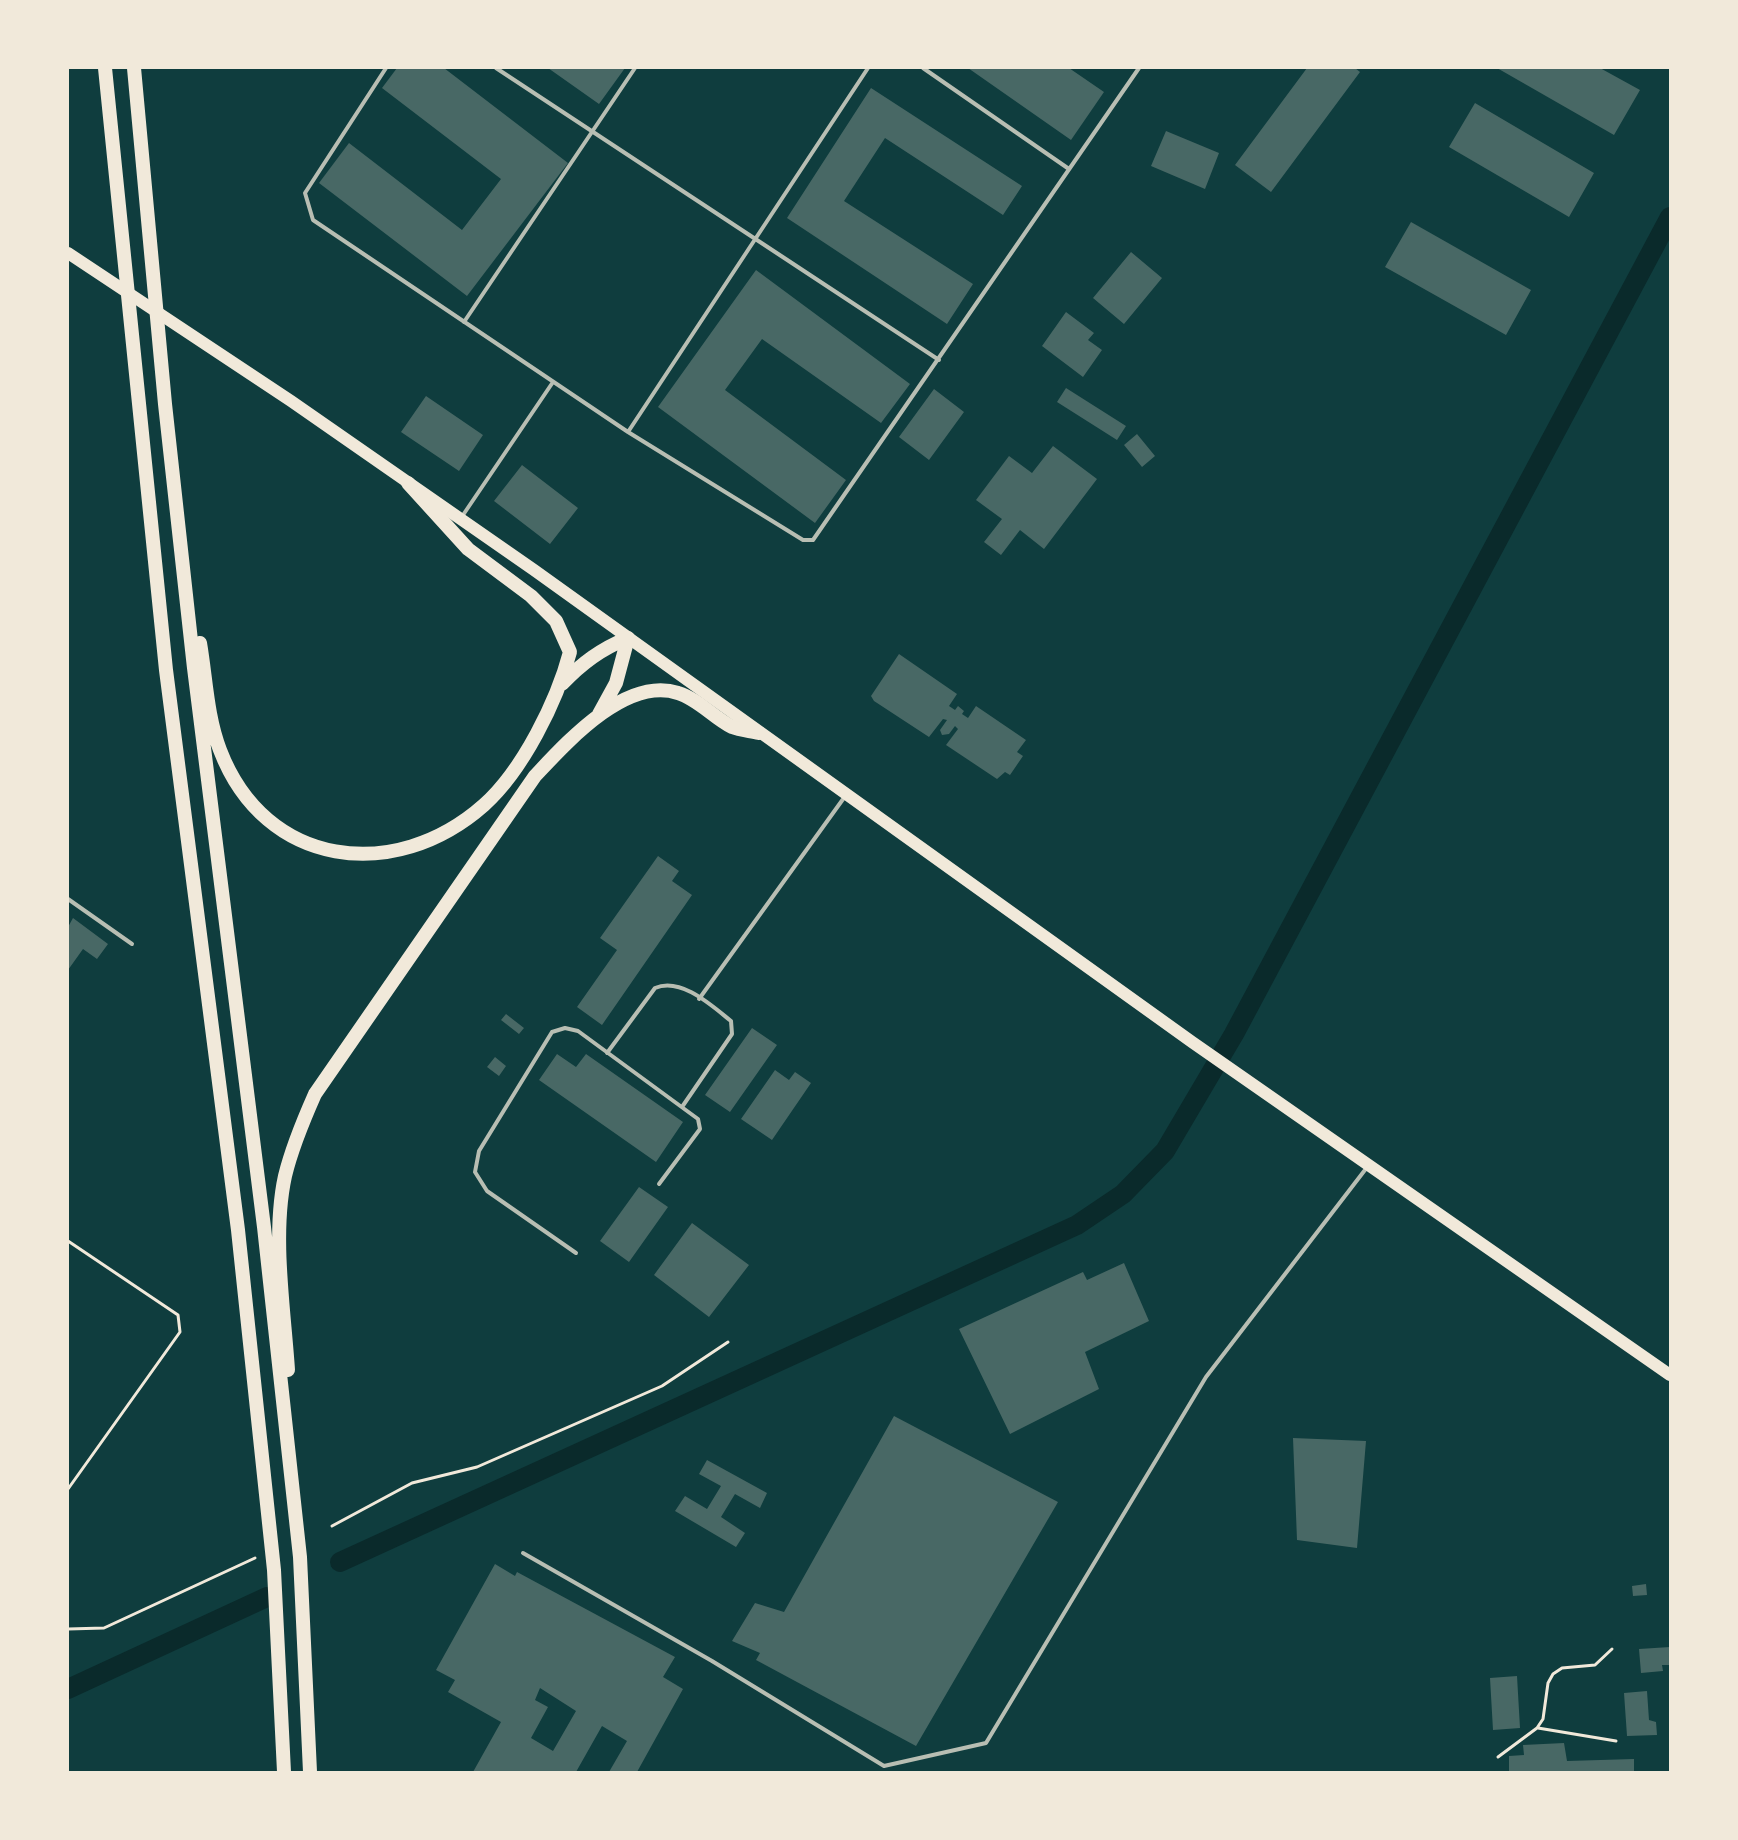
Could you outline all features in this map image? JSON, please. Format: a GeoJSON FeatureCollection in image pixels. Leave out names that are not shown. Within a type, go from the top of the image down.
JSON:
{"type":"FeatureCollection","features":[{"type":"Feature","properties":{"kind":"highway"},"geometry":{"type":"LineString","coordinates":[[105,68],[166,670],[238,1230],[271,1535],[284,1773]]}},
{"type":"Feature","properties":{"kind":"highway"},"geometry":{"type":"LineString","coordinates":[[134,68],[165,404],[199,668],[300,1557]]}},
{"type":"Feature","properties":{"kind":"highway"},"geometry":{"type":"LineString","coordinates":[[408,483],[468,549],[531,596],[556,621],[570,652],[561,686]]}},
{"type":"Feature","properties":{"kind":"highway"},"geometry":{"type":"LineString","coordinates":[[199,668],[220,750],[237,784],[258,810],[282,829],[311,846],[341,853],[399,852],[429,842],[456,827],[486,803],[518,764],[561,686],[583,662],[605,647],[628,638]]}},
{"type":"Feature","properties":{"kind":"highway"},"geometry":{"type":"LineString","coordinates":[[599,714],[616,683],[628,638]]}},
{"type":"Feature","properties":{"kind":"highway"},"geometry":{"type":"LineString","coordinates":[[310,1773],[280,1214],[285,1178],[295,1140],[315,1094],[535,776],[567,742],[599,714],[632,698],[658,689],[680,693],[733,727],[759,733]]}},
{"type":"Feature","properties":{"kind":"main road"},"geometry":{"type":"LineString","coordinates":[[68,253],[291,401],[460,519],[1192,1042],[1671,1375]]}},
{"type":"Feature","properties":{"kind":"lane"},"geometry":{"type":"LineString","coordinates":[[386,68],[305,193],[313,220],[628,432],[803,540],[813,540],[1139,68]]}},
{"type":"Feature","properties":{"kind":"lane"},"geometry":{"type":"LineString","coordinates":[[496,68],[939,360]]}},
{"type":"Feature","properties":{"kind":"lane"},"geometry":{"type":"LineString","coordinates":[[464,322],[635,68]]}},
{"type":"Feature","properties":{"kind":"lane"},"geometry":{"type":"LineString","coordinates":[[628,432],[868,68]]}},
{"type":"Feature","properties":{"kind":"lane"},"geometry":{"type":"LineString","coordinates":[[922,68],[1069,170]]}},
{"type":"Feature","properties":{"kind":"lane"},"geometry":{"type":"LineString","coordinates":[[460,519],[553,382]]}},
{"type":"Feature","properties":{"kind":"lane"},"geometry":{"type":"LineString","coordinates":[[699,999],[847,795]]}},
{"type":"Feature","properties":{"kind":"lane"},"geometry":{"type":"LineString","coordinates":[[68,899],[132,944]]}},
{"type":"Feature","properties":{"kind":"lane"},"geometry":{"type":"LineString","coordinates":[[607,1053],[655,988],[666,983],[678,985],[699,999],[730,1022],[732,1034],[682,1107]]}},
{"type":"Feature","properties":{"kind":"lane"},"geometry":{"type":"LineString","coordinates":[[576,1253],[488,1191],[475,1172],[478,1151],[552,1032],[565,1028],[578,1031],[698,1119],[700,1129],[659,1184]]}},
{"type":"Feature","properties":{"kind":"lane"},"geometry":{"type":"LineString","coordinates":[[523,1553],[712,1661],[884,1766],[986,1743],[1206,1377],[1369,1164]]}},
{"type":"Feature","properties":{"kind":"path"},"geometry":{"type":"LineString","coordinates":[[68,1240],[178,1315],[180,1332],[68,1489]]}},
{"type":"Feature","properties":{"kind":"path"},"geometry":{"type":"LineString","coordinates":[[332,1527],[412,1483],[477,1467],[662,1386],[728,1342]]}},
{"type":"Feature","properties":{"kind":"path"},"geometry":{"type":"LineString","coordinates":[[68,1629],[104,1628],[255,1558]]}},
{"type":"Feature","properties":{"kind":"path"},"geometry":{"type":"LineString","coordinates":[[1498,1757],[1537,1728],[1543,1719],[1548,1683],[1553,1674],[1562,1668],[1595,1665],[1612,1649]]}},
{"type":"Feature","properties":{"kind":"path"},"geometry":{"type":"LineString","coordinates":[[1537,1728],[1616,1741]]}},
{"type":"Feature","properties":{"kind":"building"},"geometry":{"type":"Polygon","coordinates":[[[397,68],[444,68],[568,163],[467,296],[319,183],[349,143],[462,230],[501,179],[382,88],[397,68]]]}},
{"type":"Feature","properties":{"kind":"building"},"geometry":{"type":"Polygon","coordinates":[[[548,68],[625,68],[599,104],[548,68]]]}},
{"type":"Feature","properties":{"kind":"building"},"geometry":{"type":"Polygon","coordinates":[[[968,68],[1069,68],[1104,92],[1071,140],[968,68]]]}},
{"type":"Feature","properties":{"kind":"building"},"geometry":{"type":"Polygon","coordinates":[[[1307,68],[1355,68],[1360,72],[1271,192],[1235,165],[1307,68]]]}},
{"type":"Feature","properties":{"kind":"building"},"geometry":{"type":"Polygon","coordinates":[[[1497,68],[1600,68],[1640,90],[1614,135],[1497,68]]]}},
{"type":"Feature","properties":{"kind":"building"},"geometry":{"type":"Polygon","coordinates":[[[871,88],[1022,186],[1003,215],[885,138],[844,201],[973,284],[947,324],[787,218],[871,88]]]}},
{"type":"Feature","properties":{"kind":"building"},"geometry":{"type":"Polygon","coordinates":[[[1475,103],[1594,173],[1569,217],[1449,147],[1475,103]]]}},
{"type":"Feature","properties":{"kind":"building"},"geometry":{"type":"Polygon","coordinates":[[[1166,131],[1219,153],[1205,189],[1151,166],[1166,131]]]}},
{"type":"Feature","properties":{"kind":"building"},"geometry":{"type":"Polygon","coordinates":[[[1411,222],[1531,290],[1506,335],[1385,267],[1411,222]]]}},
{"type":"Feature","properties":{"kind":"building"},"geometry":{"type":"Polygon","coordinates":[[[1131,252],[1162,278],[1124,324],[1093,298],[1131,252]]]}},
{"type":"Feature","properties":{"kind":"building"},"geometry":{"type":"Polygon","coordinates":[[[756,270],[910,384],[881,423],[762,339],[725,390],[846,480],[815,523],[658,407],[756,270]]]}},
{"type":"Feature","properties":{"kind":"building"},"geometry":{"type":"Polygon","coordinates":[[[1066,312],[1094,333],[1088,340],[1102,350],[1083,377],[1042,346],[1066,312]]]}},
{"type":"Feature","properties":{"kind":"building"},"geometry":{"type":"Polygon","coordinates":[[[1066,388],[1126,426],[1117,440],[1057,402],[1066,388]]]}},
{"type":"Feature","properties":{"kind":"building"},"geometry":{"type":"Polygon","coordinates":[[[934,389],[964,412],[929,460],[899,437],[934,389]]]}},
{"type":"Feature","properties":{"kind":"building"},"geometry":{"type":"Polygon","coordinates":[[[426,396],[483,435],[459,471],[401,432],[426,396]]]}},
{"type":"Feature","properties":{"kind":"building"},"geometry":{"type":"Polygon","coordinates":[[[1137,434],[1155,456],[1142,467],[1124,445],[1137,434]]]}},
{"type":"Feature","properties":{"kind":"building"},"geometry":{"type":"Polygon","coordinates":[[[1053,446],[1097,479],[1044,549],[1020,530],[1001,555],[984,542],[1002,519],[976,500],[1009,456],[1032,473],[1053,446]]]}},
{"type":"Feature","properties":{"kind":"building"},"geometry":{"type":"Polygon","coordinates":[[[522,465],[578,508],[550,544],[494,501],[522,465]]]}},
{"type":"Feature","properties":{"kind":"building"},"geometry":{"type":"Polygon","coordinates":[[[899,654],[957,694],[949,706],[955,710],[958,706],[964,711],[962,714],[968,718],[976,706],[1026,740],[1017,752],[1023,756],[1010,775],[1005,772],[997,779],[946,745],[958,729],[955,726],[949,734],[942,735],[940,730],[947,720],[943,719],[929,737],[874,701],[871,696],[899,654]]]}},
{"type":"Feature","properties":{"kind":"building"},"geometry":{"type":"Polygon","coordinates":[[[658,856],[679,871],[672,881],[692,895],[602,1025],[577,1007],[617,950],[600,938],[658,856]]]}},
{"type":"Feature","properties":{"kind":"building"},"geometry":{"type":"Polygon","coordinates":[[[73,918],[108,944],[97,959],[83,949],[68,970],[68,927],[73,918]]]}},
{"type":"Feature","properties":{"kind":"building"},"geometry":{"type":"Polygon","coordinates":[[[506,1014],[524,1028],[519,1034],[501,1020],[506,1014]]]}},
{"type":"Feature","properties":{"kind":"building"},"geometry":{"type":"Polygon","coordinates":[[[752,1028],[777,1045],[730,1112],[705,1095],[752,1028]]]}},
{"type":"Feature","properties":{"kind":"building"},"geometry":{"type":"Polygon","coordinates":[[[557,1054],[576,1067],[586,1054],[683,1122],[656,1162],[539,1080],[557,1054]]]}},
{"type":"Feature","properties":{"kind":"building"},"geometry":{"type":"Polygon","coordinates":[[[495,1057],[506,1066],[499,1076],[487,1067],[495,1057]]]}},
{"type":"Feature","properties":{"kind":"building"},"geometry":{"type":"Polygon","coordinates":[[[775,1070],[789,1080],[795,1072],[811,1083],[772,1140],[741,1119],[775,1070]]]}},
{"type":"Feature","properties":{"kind":"building"},"geometry":{"type":"Polygon","coordinates":[[[639,1187],[668,1207],[629,1262],[600,1241],[639,1187]]]}},
{"type":"Feature","properties":{"kind":"building"},"geometry":{"type":"Polygon","coordinates":[[[692,1223],[749,1265],[709,1317],[654,1275],[692,1223]]]}},
{"type":"Feature","properties":{"kind":"building"},"geometry":{"type":"Polygon","coordinates":[[[1124,1263],[1149,1321],[1085,1352],[1099,1389],[1010,1434],[959,1329],[1083,1272],[1087,1280],[1124,1263]]]}},
{"type":"Feature","properties":{"kind":"building"},"geometry":{"type":"Polygon","coordinates":[[[894,1416],[1058,1502],[916,1746],[756,1660],[760,1653],[732,1641],[755,1603],[784,1612],[894,1416]]]}},
{"type":"Feature","properties":{"kind":"building"},"geometry":{"type":"Polygon","coordinates":[[[1293,1438],[1366,1441],[1357,1548],[1297,1540],[1293,1438]]]}},
{"type":"Feature","properties":{"kind":"building"},"geometry":{"type":"Polygon","coordinates":[[[707,1460],[767,1493],[760,1508],[735,1494],[721,1517],[745,1533],[736,1547],[675,1511],[685,1496],[707,1509],[721,1486],[699,1474],[707,1460]]]}},
{"type":"Feature","properties":{"kind":"building"},"geometry":{"type":"Polygon","coordinates":[[[495,1564],[515,1576],[517,1572],[675,1657],[663,1677],[683,1689],[637,1772],[609,1772],[627,1741],[602,1726],[576,1772],[473,1772],[501,1722],[448,1692],[455,1680],[436,1670],[495,1564]],[[540,1688],[535,1700],[548,1707],[531,1738],[553,1751],[576,1711],[540,1688]]]}},
{"type":"Feature","properties":{"kind":"building"},"geometry":{"type":"Polygon","coordinates":[[[1646,1584],[1647,1595],[1633,1596],[1632,1586],[1646,1584]]]}},
{"type":"Feature","properties":{"kind":"building"},"geometry":{"type":"Polygon","coordinates":[[[1670,1647],[1670,1665],[1662,1665],[1663,1671],[1641,1673],[1639,1649],[1670,1647]]]}},
{"type":"Feature","properties":{"kind":"building"},"geometry":{"type":"Polygon","coordinates":[[[1517,1676],[1520,1728],[1493,1730],[1490,1678],[1517,1676]]]}},
{"type":"Feature","properties":{"kind":"building"},"geometry":{"type":"Polygon","coordinates":[[[1647,1691],[1649,1720],[1656,1722],[1657,1735],[1627,1736],[1624,1693],[1647,1691]]]}},
{"type":"Feature","properties":{"kind":"building"},"geometry":{"type":"Polygon","coordinates":[[[1564,1743],[1567,1761],[1634,1759],[1634,1772],[1509,1772],[1509,1756],[1524,1755],[1523,1745],[1564,1743]]]}},
{"type":"Feature","properties":{"kind":"waterway"},"geometry":{"type":"LineString","coordinates":[[340,1562],[1077,1225],[1123,1194],[1165,1151],[1234,1034],[1670,217]]}},
{"type":"Feature","properties":{"kind":"waterway"},"geometry":{"type":"LineString","coordinates":[[68,1689],[267,1597]]}}]}
